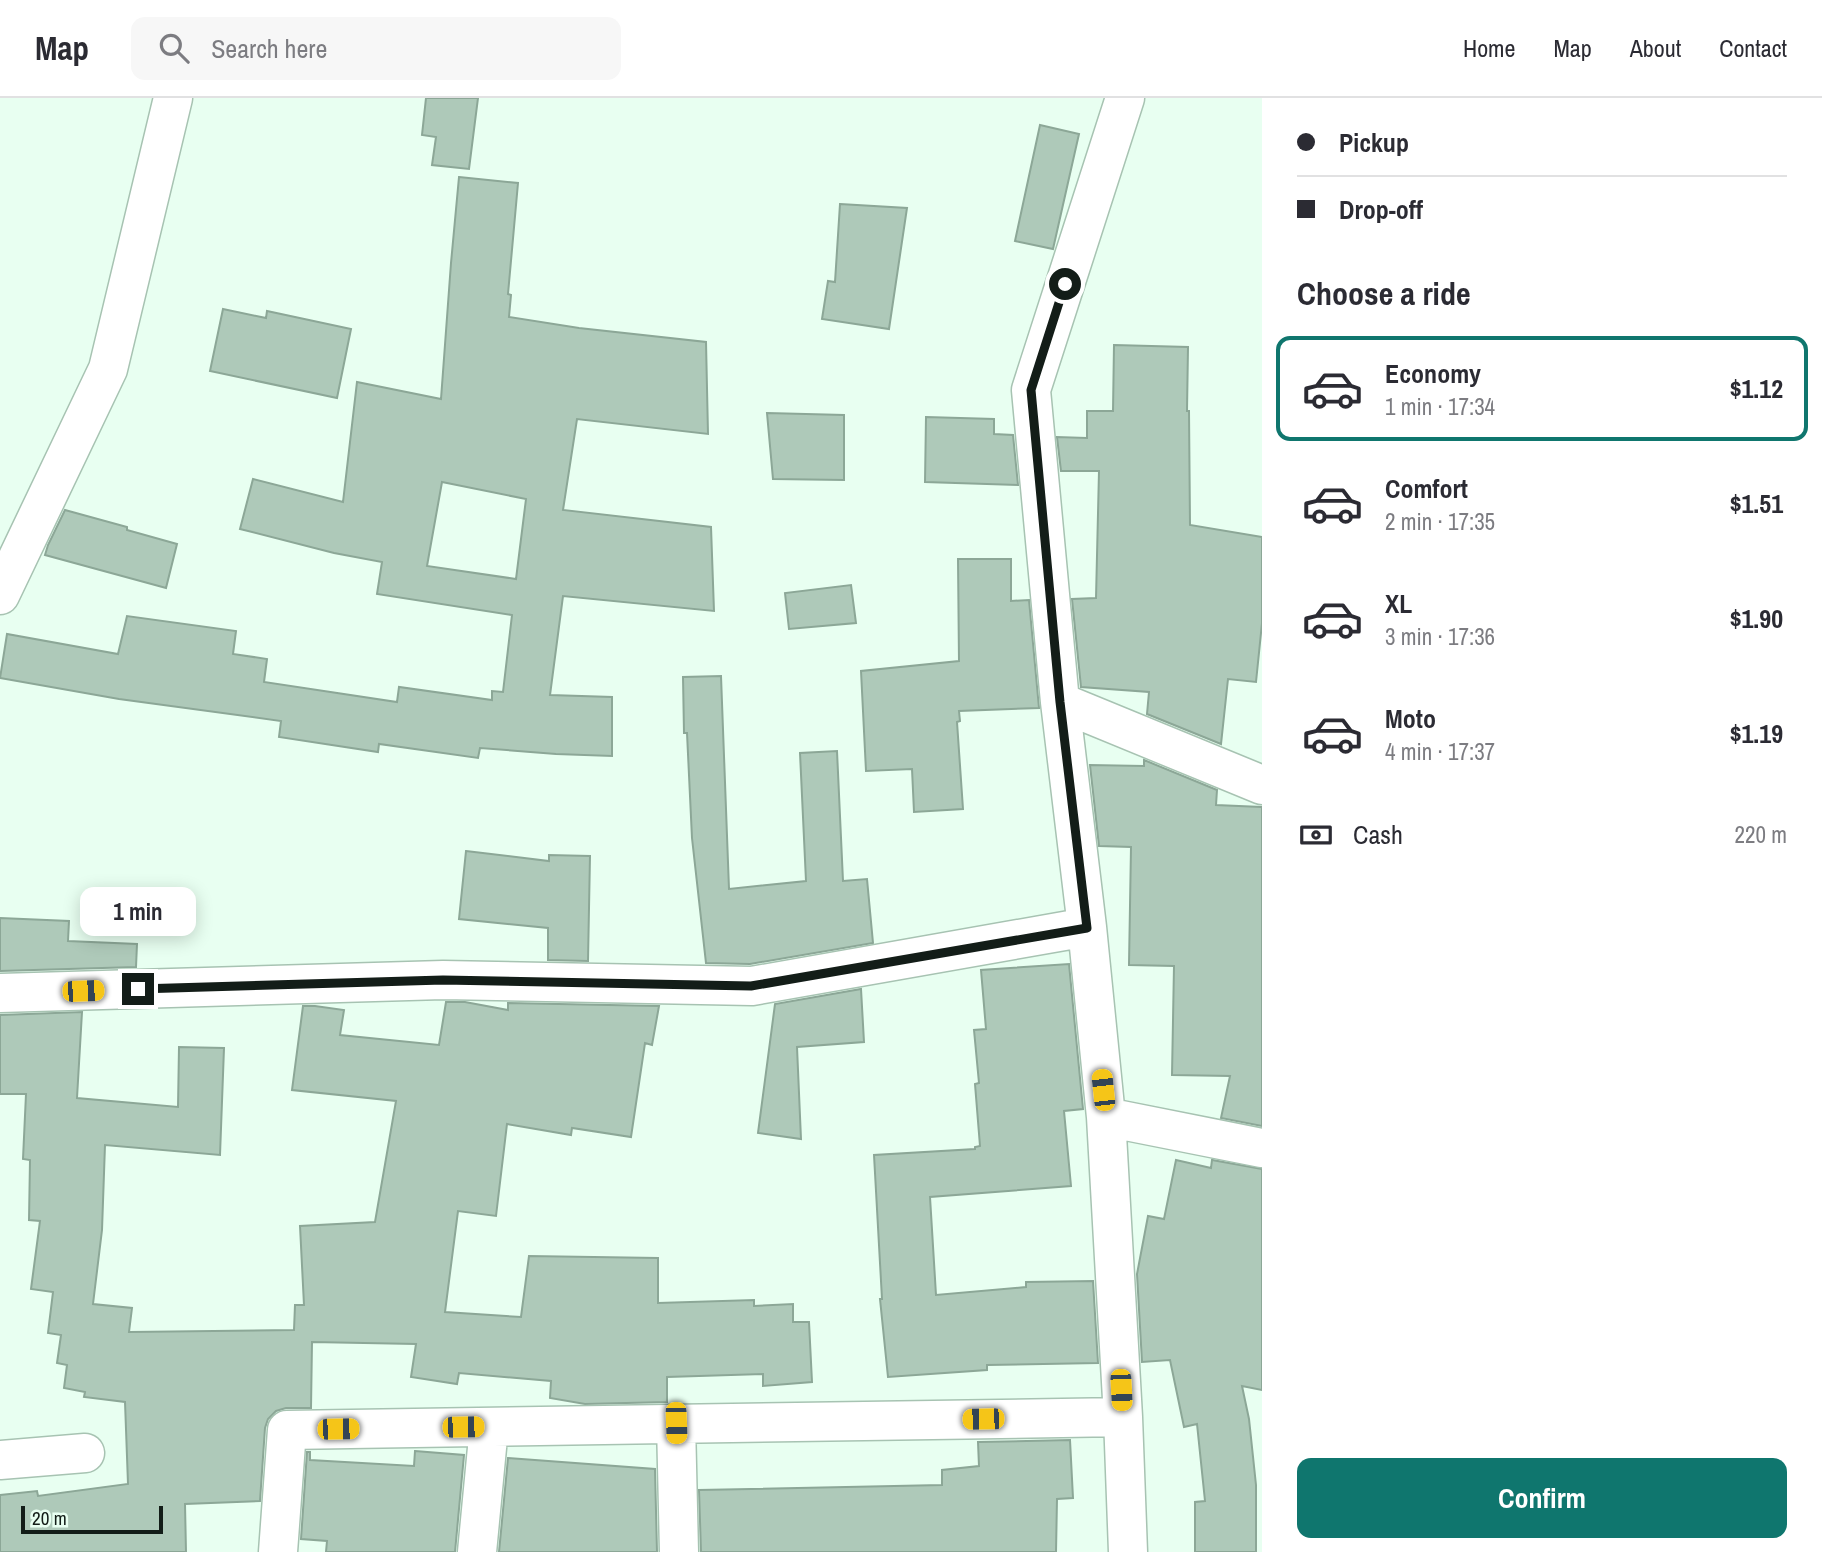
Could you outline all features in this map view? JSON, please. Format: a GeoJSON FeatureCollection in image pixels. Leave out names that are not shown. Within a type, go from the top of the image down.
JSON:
{"type":"FeatureCollection","features":[{"type":"Feature","properties":{"kind":"street"},"geometry":{"type":"LineString","coordinates":[[0,595],[108,369],[173,98]]}},
{"type":"Feature","properties":{"kind":"street"},"geometry":{"type":"LineString","coordinates":[[1125,98],[1031,390],[1060,702],[1106,1117],[1128,1552]]}},
{"type":"Feature","properties":{"kind":"street"},"geometry":{"type":"LineString","coordinates":[[1060,702],[1262,785]]}},
{"type":"Feature","properties":{"kind":"street"},"geometry":{"type":"LineString","coordinates":[[0,993],[443,980],[751,986],[1087,928]]}},
{"type":"Feature","properties":{"kind":"street"},"geometry":{"type":"LineString","coordinates":[[1106,1117],[1262,1148]]}},
{"type":"Feature","properties":{"kind":"street"},"geometry":{"type":"LineString","coordinates":[[278,1552],[287,1430],[1123,1417]]}},
{"type":"Feature","properties":{"kind":"street"},"geometry":{"type":"LineString","coordinates":[[676,1423],[679,1552]]}},
{"type":"Feature","properties":{"kind":"street"},"geometry":{"type":"LineString","coordinates":[[477,1552],[489,1427]]}},
{"type":"Feature","properties":{"kind":"street"},"geometry":{"type":"LineString","coordinates":[[0,1460],[85,1453]]}},
{"type":"Feature","properties":{"kind":"building"},"geometry":{"type":"Polygon","coordinates":[[[426,98],[478,98],[469,169],[432,165],[436,137],[422,135],[426,98]]]}},
{"type":"Feature","properties":{"kind":"building"},"geometry":{"type":"Polygon","coordinates":[[[1040,125],[1079,134],[1053,249],[1015,241],[1040,125]]]}},
{"type":"Feature","properties":{"kind":"building"},"geometry":{"type":"Polygon","coordinates":[[[459,177],[518,183],[508,294],[511,295],[509,317],[706,342],[708,434],[577,419],[563,510],[711,527],[714,611],[563,596],[550,695],[612,697],[612,756],[480,748],[478,758],[379,744],[378,752],[279,737],[281,721],[119,699],[0,678],[7,634],[118,654],[127,616],[236,631],[233,654],[267,659],[264,682],[397,702],[399,687],[492,700],[492,691],[503,692],[512,615],[377,594],[382,562],[240,529],[253,479],[343,502],[357,382],[441,399],[459,177]],[[442,482],[427,566],[516,579],[526,499],[442,482]]]}},
{"type":"Feature","properties":{"kind":"building"},"geometry":{"type":"Polygon","coordinates":[[[840,204],[907,208],[889,329],[822,319],[828,281],[835,282],[840,204]]]}},
{"type":"Feature","properties":{"kind":"building"},"geometry":{"type":"Polygon","coordinates":[[[223,309],[266,318],[267,311],[351,329],[337,398],[210,371],[223,309]]]}},
{"type":"Feature","properties":{"kind":"building"},"geometry":{"type":"Polygon","coordinates":[[[1114,345],[1188,347],[1190,525],[1262,537],[1262,623],[1256,682],[1228,679],[1221,744],[1147,714],[1149,692],[1081,687],[1072,599],[1096,598],[1099,471],[1061,471],[1057,437],[1087,438],[1087,411],[1113,411],[1114,345]]]}},
{"type":"Feature","properties":{"kind":"building"},"geometry":{"type":"Polygon","coordinates":[[[767,413],[844,415],[844,480],[773,479],[767,413]]]}},
{"type":"Feature","properties":{"kind":"building"},"geometry":{"type":"Polygon","coordinates":[[[926,417],[994,419],[994,434],[1013,435],[1018,485],[925,482],[926,417]]]}},
{"type":"Feature","properties":{"kind":"building"},"geometry":{"type":"Polygon","coordinates":[[[65,510],[177,544],[166,588],[45,555],[65,510]]]}},
{"type":"Feature","properties":{"kind":"building"},"geometry":{"type":"Polygon","coordinates":[[[958,559],[1011,559],[1011,601],[1029,600],[1039,708],[959,711],[960,721],[957,722],[963,809],[914,812],[912,769],[866,771],[861,671],[959,661],[958,559]]]}},
{"type":"Feature","properties":{"kind":"building"},"geometry":{"type":"Polygon","coordinates":[[[851,585],[856,623],[789,629],[785,593],[851,585]]]}},
{"type":"Feature","properties":{"kind":"building"},"geometry":{"type":"Polygon","coordinates":[[[721,676],[729,889],[806,881],[800,753],[837,751],[843,881],[867,879],[873,943],[750,964],[706,963],[692,838],[687,733],[684,733],[683,677],[721,676]]]}},
{"type":"Feature","properties":{"kind":"building"},"geometry":{"type":"Polygon","coordinates":[[[1144,760],[1217,790],[1216,805],[1262,807],[1262,1126],[1221,1118],[1230,1076],[1172,1075],[1174,966],[1129,965],[1131,847],[1099,846],[1090,765],[1144,766],[1144,760]]]}},
{"type":"Feature","properties":{"kind":"building"},"geometry":{"type":"Polygon","coordinates":[[[466,851],[549,861],[549,855],[590,856],[588,961],[548,960],[548,928],[459,919],[466,851]]]}},
{"type":"Feature","properties":{"kind":"building"},"geometry":{"type":"Polygon","coordinates":[[[0,918],[69,921],[68,941],[137,944],[136,967],[0,971],[0,918]]]}},
{"type":"Feature","properties":{"kind":"building"},"geometry":{"type":"Polygon","coordinates":[[[1069,964],[1083,1109],[1064,1111],[1071,1186],[930,1197],[936,1295],[1026,1287],[1026,1282],[1093,1281],[1098,1363],[987,1365],[987,1370],[888,1377],[880,1299],[874,1155],[975,1149],[980,1146],[975,1084],[979,1083],[974,1030],[986,1029],[981,970],[1069,964]]]}},
{"type":"Feature","properties":{"kind":"building"},"geometry":{"type":"Polygon","coordinates":[[[861,989],[864,1042],[797,1047],[801,1139],[758,1133],[775,1004],[861,989]]]}},
{"type":"Feature","properties":{"kind":"building"},"geometry":{"type":"Polygon","coordinates":[[[446,1002],[465,1002],[508,1010],[508,1003],[659,1006],[652,1045],[645,1043],[631,1137],[572,1128],[571,1135],[507,1124],[496,1216],[458,1211],[445,1312],[521,1317],[529,1256],[658,1258],[658,1303],[754,1300],[754,1306],[793,1304],[793,1322],[809,1322],[812,1382],[763,1386],[763,1374],[667,1377],[667,1402],[585,1404],[550,1398],[551,1381],[459,1373],[457,1384],[411,1377],[416,1344],[312,1342],[311,1408],[286,1408],[276,1411],[268,1419],[265,1428],[260,1501],[185,1504],[186,1552],[0,1552],[0,1495],[37,1491],[38,1496],[128,1484],[125,1402],[84,1397],[85,1392],[64,1388],[67,1365],[57,1363],[61,1335],[48,1333],[53,1292],[31,1289],[40,1221],[29,1220],[30,1160],[23,1159],[26,1094],[0,1094],[0,1015],[82,1012],[77,1098],[178,1107],[179,1047],[224,1048],[220,1155],[105,1145],[102,1230],[93,1304],[132,1308],[129,1332],[294,1330],[295,1305],[304,1305],[300,1226],[375,1222],[396,1101],[292,1090],[303,1006],[344,1010],[340,1035],[439,1045],[446,1002]]]}},
{"type":"Feature","properties":{"kind":"building"},"geometry":{"type":"Polygon","coordinates":[[[1176,1160],[1211,1168],[1212,1160],[1262,1169],[1262,1390],[1242,1386],[1249,1419],[1256,1485],[1256,1552],[1195,1552],[1195,1502],[1205,1501],[1197,1424],[1184,1427],[1170,1360],[1142,1362],[1137,1274],[1148,1216],[1164,1219],[1176,1160]]]}},
{"type":"Feature","properties":{"kind":"building"},"geometry":{"type":"Polygon","coordinates":[[[1070,1440],[1073,1498],[1057,1499],[1056,1552],[701,1552],[699,1490],[942,1485],[942,1470],[979,1466],[978,1442],[1070,1440]]]}},
{"type":"Feature","properties":{"kind":"building"},"geometry":{"type":"Polygon","coordinates":[[[415,1451],[464,1455],[455,1552],[326,1552],[327,1541],[301,1539],[307,1452],[310,1452],[310,1460],[414,1466],[415,1451]]]}},
{"type":"Feature","properties":{"kind":"building"},"geometry":{"type":"Polygon","coordinates":[[[508,1458],[655,1469],[657,1552],[499,1552],[508,1458]]]}},
{"type":"Feature","properties":{"kind":"route"},"geometry":{"type":"LineString","coordinates":[[138,989],[443,980],[751,986],[1087,928],[1060,702],[1031,390],[1065,284]]}}]}
